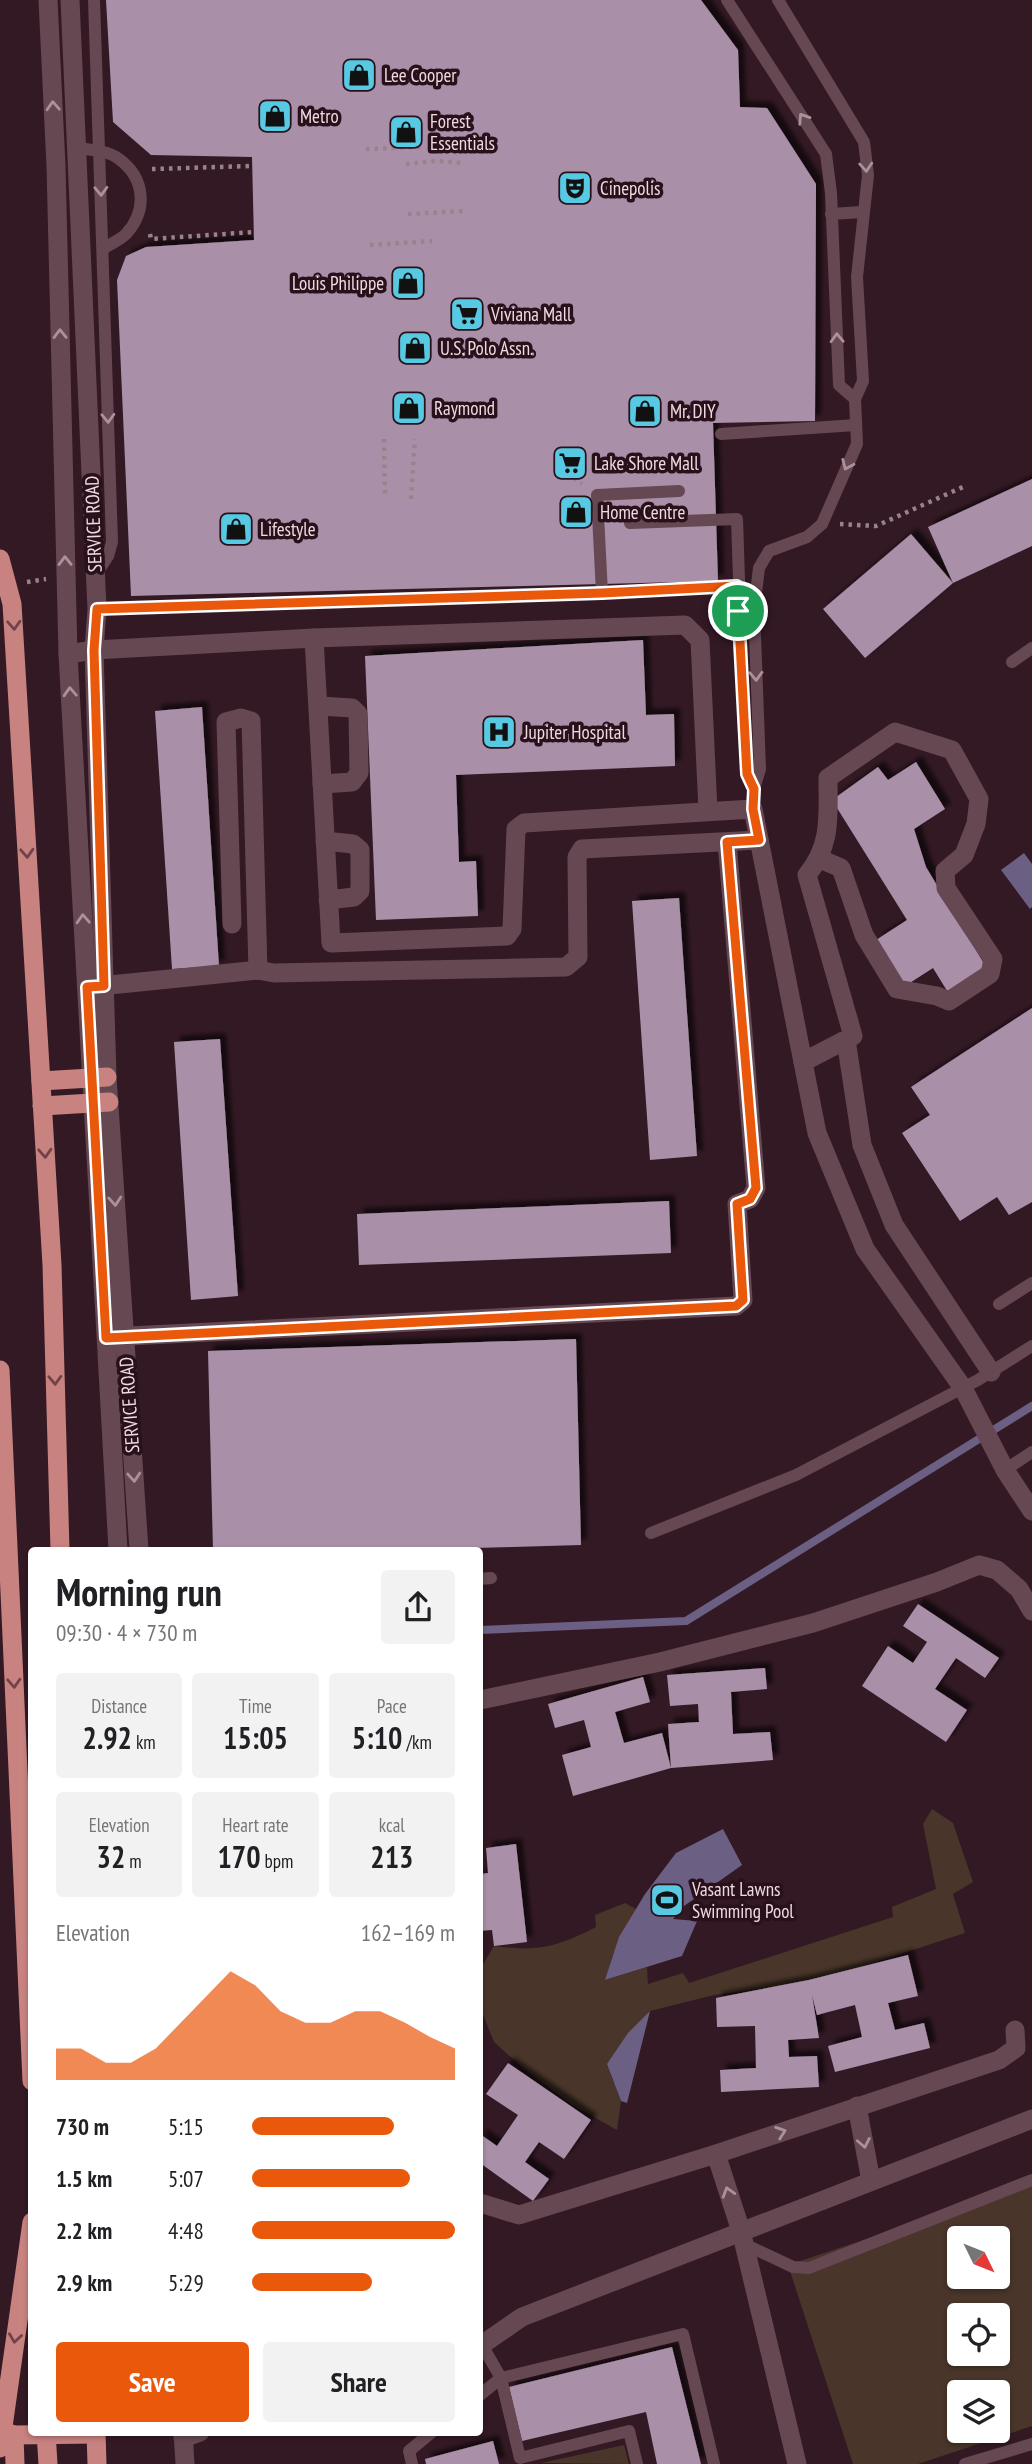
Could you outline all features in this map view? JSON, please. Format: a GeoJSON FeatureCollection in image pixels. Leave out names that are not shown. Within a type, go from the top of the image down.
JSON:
{"type":"FeatureCollection","features":[{"type":"Feature","properties":{"kind":"highway"},"geometry":{"type":"LineString","coordinates":[[0,559],[12,604],[41,1081],[52,1265],[60,1547]]}},
{"type":"Feature","properties":{"kind":"highway"},"geometry":{"type":"LineString","coordinates":[[41,1081],[100,1078]]}},
{"type":"Feature","properties":{"kind":"highway"},"geometry":{"type":"LineString","coordinates":[[42,1106],[101,1103]]}},
{"type":"Feature","properties":{"kind":"highway"},"geometry":{"type":"LineString","coordinates":[[0,1370],[28,2007]]}},
{"type":"Feature","properties":{"kind":"highway"},"geometry":{"type":"LineString","coordinates":[[15,2464],[5,2438],[28,2254]]}},
{"type":"Feature","properties":{"kind":"highway"},"geometry":{"type":"LineString","coordinates":[[5,2438],[41,2436]]}},
{"type":"Feature","properties":{"kind":"highway"},"geometry":{"type":"LineString","coordinates":[[46,2436],[48,2464]]}},
{"type":"Feature","properties":{"kind":"highway"},"geometry":{"type":"LineString","coordinates":[[96,2436],[97,2464]]}},
{"type":"Feature","properties":{"kind":"street","name":"SERVICE ROAD"},"geometry":{"type":"LineString","coordinates":[[48,0],[56,166],[68,654],[95,986],[115,1337],[118,1547]]}},
{"type":"Feature","properties":{"kind":"street","name":"SERVICE ROAD"},"geometry":{"type":"LineString","coordinates":[[70,0],[97,609],[94,650],[95,986]]}},
{"type":"Feature","properties":{"kind":"street"},"geometry":{"type":"LineString","coordinates":[[68,654],[94,650],[314,638],[685,625],[700,640],[708,811]]}},
{"type":"Feature","properties":{"kind":"street"},"geometry":{"type":"LineString","coordinates":[[314,638],[320,706],[331,943],[507,936],[512,929],[516,829],[524,823],[708,811],[753,799],[817,1133],[865,1249],[963,1388],[1005,1470],[1032,1511]]}},
{"type":"Feature","properties":{"kind":"street"},"geometry":{"type":"LineString","coordinates":[[320,706],[352,708],[358,713],[359,774],[352,782],[322,784]]}},
{"type":"Feature","properties":{"kind":"street"},"geometry":{"type":"LineString","coordinates":[[232,924],[226,722],[241,718],[251,722],[258,970]]}},
{"type":"Feature","properties":{"kind":"street"},"geometry":{"type":"LineString","coordinates":[[820,859],[841,868],[864,935],[897,989],[924,993],[949,1001],[990,974],[993,959],[946,888],[945,871],[964,855],[976,824],[979,799],[952,750],[895,732],[828,778],[828,825],[820,859],[807,875],[856,1035],[862,1146],[894,1225],[991,1372]]}},
{"type":"Feature","properties":{"kind":"street"},"geometry":{"type":"LineString","coordinates":[[95,986],[258,970],[274,973],[566,967],[578,957],[577,857],[582,849],[759,840]]}},
{"type":"Feature","properties":{"kind":"street"},"geometry":{"type":"LineString","coordinates":[[325,841],[353,844],[360,850],[360,891],[354,897],[328,900]]}},
{"type":"Feature","properties":{"kind":"street"},"geometry":{"type":"LineString","coordinates":[[115,1337],[736,1306],[743,1300],[737,1204],[750,1199],[756,1188],[727,842]]}},
{"type":"Feature","properties":{"kind":"street"},"geometry":{"type":"LineString","coordinates":[[803,1062],[856,1035]]}},
{"type":"Feature","properties":{"kind":"street","name":"SERVICE ROAD"},"geometry":{"type":"LineString","coordinates":[[115,1337],[139,1547]]}},
{"type":"Feature","properties":{"kind":"street"},"geometry":{"type":"LineString","coordinates":[[483,1699],[660,1662],[813,1623],[937,1582],[979,1565],[997,1570],[1019,1589],[1032,1611]]}},
{"type":"Feature","properties":{"kind":"street"},"geometry":{"type":"LineString","coordinates":[[483,2204],[519,2215],[716,2154],[999,2060],[1016,2048],[1015,2030]]}},
{"type":"Feature","properties":{"kind":"street"},"geometry":{"type":"LineString","coordinates":[[857,2106],[872,2181]]}},
{"type":"Feature","properties":{"kind":"street"},"geometry":{"type":"LineString","coordinates":[[483,2344],[522,2317],[742,2237],[872,2181],[1032,2119]]}},
{"type":"Feature","properties":{"kind":"street"},"geometry":{"type":"LineString","coordinates":[[716,2154],[742,2237],[797,2464]]}},
{"type":"Feature","properties":{"kind":"street"},"geometry":{"type":"LineString","coordinates":[[185,2464],[189,2436]]}},
{"type":"Feature","properties":{"kind":"lane"},"geometry":{"type":"LineString","coordinates":[[94,0],[112,542],[108,556],[95,575]]}},
{"type":"Feature","properties":{"kind":"lane"},"geometry":{"type":"LineString","coordinates":[[727,0],[826,154],[839,385],[855,399]]}},
{"type":"Feature","properties":{"kind":"lane"},"geometry":{"type":"LineString","coordinates":[[753,799],[760,769],[754,609],[759,568],[769,551],[807,537],[822,524],[856,444],[855,399],[863,381],[857,278],[868,175],[864,142],[778,0]]}},
{"type":"Feature","properties":{"kind":"lane"},"geometry":{"type":"LineString","coordinates":[[73,72],[98,76]]}},
{"type":"Feature","properties":{"kind":"lane"},"geometry":{"type":"LineString","coordinates":[[77,148],[99,151],[117,158],[130,169],[141,189],[142,201],[137,216],[125,234],[103,249]]}},
{"type":"Feature","properties":{"kind":"lane"},"geometry":{"type":"LineString","coordinates":[[831,214],[862,212]]}},
{"type":"Feature","properties":{"kind":"lane"},"geometry":{"type":"LineString","coordinates":[[721,434],[856,425]]}},
{"type":"Feature","properties":{"kind":"lane"},"geometry":{"type":"LineString","coordinates":[[602,593],[597,495],[679,491]]}},
{"type":"Feature","properties":{"kind":"lane"},"geometry":{"type":"LineString","coordinates":[[630,523],[737,519],[737,586],[747,774],[753,799]]}},
{"type":"Feature","properties":{"kind":"lane"},"geometry":{"type":"LineString","coordinates":[[97,609],[602,593],[737,586]]}},
{"type":"Feature","properties":{"kind":"lane"},"geometry":{"type":"LineString","coordinates":[[738,611],[754,609]]}},
{"type":"Feature","properties":{"kind":"lane"},"geometry":{"type":"LineString","coordinates":[[1012,662],[1032,648]]}},
{"type":"Feature","properties":{"kind":"lane"},"geometry":{"type":"LineString","coordinates":[[999,1304],[1032,1283]]}},
{"type":"Feature","properties":{"kind":"lane"},"geometry":{"type":"LineString","coordinates":[[651,1533],[796,1475],[963,1388],[1032,1346]]}},
{"type":"Feature","properties":{"kind":"lane"},"geometry":{"type":"LineString","coordinates":[[1005,1470],[1032,1452]]}},
{"type":"Feature","properties":{"kind":"lane"},"geometry":{"type":"LineString","coordinates":[[742,2237],[793,2267],[809,2268],[1032,2180]]}},
{"type":"Feature","properties":{"kind":"lane"},"geometry":{"type":"LineString","coordinates":[[483,2393],[501,2378],[683,2334],[714,2464]]}},
{"type":"Feature","properties":{"kind":"lane"},"geometry":{"type":"LineString","coordinates":[[483,2348],[501,2378],[520,2461],[629,2431],[637,2464]]}},
{"type":"Feature","properties":{"kind":"lane"},"geometry":{"type":"LineString","coordinates":[[412,2464],[409,2451],[427,2436]]}},
{"type":"Feature","properties":{"kind":"lane"},"geometry":{"type":"LineString","coordinates":[[965,2464],[1032,2444]]}},
{"type":"Feature","properties":{"kind":"path"},"geometry":{"type":"LineString","coordinates":[[366,149],[422,147]]}},
{"type":"Feature","properties":{"kind":"path"},"geometry":{"type":"LineString","coordinates":[[435,161],[465,163],[441,164],[406,164],[435,161]]}},
{"type":"Feature","properties":{"kind":"path"},"geometry":{"type":"LineString","coordinates":[[252,166],[150,169],[142,201],[151,239],[254,232]]}},
{"type":"Feature","properties":{"kind":"path"},"geometry":{"type":"LineString","coordinates":[[408,213],[466,211]]}},
{"type":"Feature","properties":{"kind":"path"},"geometry":{"type":"LineString","coordinates":[[370,245],[432,241]]}},
{"type":"Feature","properties":{"kind":"path"},"geometry":{"type":"LineString","coordinates":[[384,439],[385,497],[384,439]]}},
{"type":"Feature","properties":{"kind":"path"},"geometry":{"type":"LineString","coordinates":[[411,499],[415,439]]}},
{"type":"Feature","properties":{"kind":"path"},"geometry":{"type":"LineString","coordinates":[[560,468],[597,495]]}},
{"type":"Feature","properties":{"kind":"path"},"geometry":{"type":"LineString","coordinates":[[822,524],[876,526],[963,487]]}},
{"type":"Feature","properties":{"kind":"shaded area"},"geometry":{"type":"Polygon","coordinates":[[[1024,853],[1032,864],[1030,909],[1001,870],[1024,853]]]}},
{"type":"Feature","properties":{"kind":"shaded area"},"geometry":{"type":"Polygon","coordinates":[[[932,1809],[953,1823],[973,1882],[953,1894],[965,1933],[817,1981],[714,1995],[650,2011],[607,2064],[621,2101],[617,2130],[571,2104],[524,2069],[494,2042],[483,2014],[483,1964],[494,1946],[535,1948],[558,1943],[596,1927],[595,1915],[625,1903],[636,1909],[612,1958],[606,1980],[647,1967],[648,1984],[683,1973],[689,1983],[893,1917],[892,1907],[936,1889],[923,1824],[932,1809]]]}},
{"type":"Feature","properties":{"kind":"shaded area","name":"Vasant Lawns Swimming Pool"},"geometry":{"type":"Polygon","coordinates":[[[723,1829],[742,1865],[684,1906],[673,1919],[697,1921],[682,1956],[605,1980],[619,1937],[645,1894],[676,1853],[723,1829]]]}},
{"type":"Feature","properties":{"kind":"shaded area"},"geometry":{"type":"Polygon","coordinates":[[[650,2011],[627,2103],[621,2101],[607,2064],[628,2033],[650,2011]]]}},
{"type":"Feature","properties":{"kind":"shaded area"},"geometry":{"type":"Polygon","coordinates":[[[1032,2184],[1032,2426],[1010,2433],[1010,2380],[947,2380],[947,2443],[981,2443],[918,2464],[853,2464],[788,2265],[1032,2184]]]}},
{"type":"Feature","properties":{"kind":"shaded area"},"geometry":{"type":"Polygon","coordinates":[[[624,2445],[629,2464],[541,2463],[624,2445]]]}},
{"type":"Feature","properties":{"kind":"building","name":"Lake Shore Mall"},"geometry":{"type":"Polygon","coordinates":[[[106,0],[701,0],[738,50],[740,107],[767,108],[816,184],[815,421],[713,423],[718,581],[131,596],[117,280],[126,256],[146,247],[254,240],[252,157],[151,155],[113,122],[106,0]]]}},
{"type":"Feature","properties":{"kind":"building"},"geometry":{"type":"Polygon","coordinates":[[[1032,479],[1032,546],[953,583],[928,527],[1032,479]]]}},
{"type":"Feature","properties":{"kind":"building"},"geometry":{"type":"Polygon","coordinates":[[[911,534],[953,583],[865,658],[823,609],[911,534]]]}},
{"type":"Feature","properties":{"kind":"building"},"geometry":{"type":"Polygon","coordinates":[[[643,640],[646,715],[674,714],[675,766],[456,775],[459,862],[476,861],[478,916],[376,920],[365,656],[643,640]]]}},
{"type":"Feature","properties":{"kind":"building"},"geometry":{"type":"Polygon","coordinates":[[[202,707],[219,966],[172,969],[155,711],[202,707]]]}},
{"type":"Feature","properties":{"kind":"building"},"geometry":{"type":"Polygon","coordinates":[[[916,762],[945,809],[914,829],[926,867],[986,967],[949,994],[933,968],[905,986],[876,940],[907,920],[832,800],[878,767],[888,780],[916,762]]]}},
{"type":"Feature","properties":{"kind":"building"},"geometry":{"type":"Polygon","coordinates":[[[679,898],[697,1156],[650,1160],[632,901],[679,898]]]}},
{"type":"Feature","properties":{"kind":"building"},"geometry":{"type":"Polygon","coordinates":[[[1032,1008],[1032,1202],[1009,1215],[997,1197],[960,1221],[902,1133],[930,1115],[911,1087],[1032,1008]]]}},
{"type":"Feature","properties":{"kind":"building"},"geometry":{"type":"Polygon","coordinates":[[[220,1039],[238,1296],[191,1300],[174,1042],[220,1039]]]}},
{"type":"Feature","properties":{"kind":"building"},"geometry":{"type":"Polygon","coordinates":[[[669,1201],[671,1253],[359,1265],[357,1214],[669,1201]]]}},
{"type":"Feature","properties":{"kind":"building"},"geometry":{"type":"Polygon","coordinates":[[[576,1339],[581,1545],[483,1548],[213,1547],[208,1351],[576,1339]]]}},
{"type":"Feature","properties":{"kind":"building"},"geometry":{"type":"Polygon","coordinates":[[[918,1604],[999,1658],[985,1678],[956,1658],[935,1689],[967,1710],[946,1742],[862,1686],[888,1646],[913,1663],[927,1642],[903,1626],[918,1604]]]}},
{"type":"Feature","properties":{"kind":"building"},"geometry":{"type":"Polygon","coordinates":[[[765,1668],[767,1689],[731,1692],[733,1734],[770,1732],[773,1760],[671,1768],[668,1724],[699,1722],[698,1704],[670,1706],[667,1675],[765,1668]]]}},
{"type":"Feature","properties":{"kind":"building"},"geometry":{"type":"Polygon","coordinates":[[[643,1677],[650,1702],[615,1712],[624,1743],[662,1733],[671,1768],[573,1796],[562,1755],[591,1747],[584,1720],[555,1728],[548,1704],[643,1677]]]}},
{"type":"Feature","properties":{"kind":"building"},"geometry":{"type":"Polygon","coordinates":[[[516,1844],[527,1942],[494,1946],[492,1930],[483,1931],[483,1874],[488,1873],[486,1848],[516,1844]]]}},
{"type":"Feature","properties":{"kind":"building"},"geometry":{"type":"Polygon","coordinates":[[[908,1955],[918,1996],[888,2003],[895,2030],[924,2023],[930,2048],[835,2072],[828,2046],[862,2037],[855,2005],[817,2015],[812,1995],[819,2038],[788,2040],[789,2057],[817,2056],[819,2087],[721,2092],[720,2070],[756,2068],[755,2026],[717,2027],[716,1998],[809,1980],[908,1955]]]}},
{"type":"Feature","properties":{"kind":"building"},"geometry":{"type":"Polygon","coordinates":[[[508,2063],[591,2120],[564,2159],[539,2142],[525,2162],[549,2179],[533,2201],[483,2165],[483,2136],[497,2146],[518,2115],[486,2094],[508,2063]]]}},
{"type":"Feature","properties":{"kind":"building"},"geometry":{"type":"Polygon","coordinates":[[[672,2347],[701,2464],[657,2464],[646,2412],[522,2441],[509,2387],[672,2347]]]}},
{"type":"Feature","properties":{"kind":"building"},"geometry":{"type":"Polygon","coordinates":[[[493,2441],[499,2464],[426,2464],[425,2459],[493,2441]]]}},
{"type":"Feature","properties":{"kind":"waterway"},"geometry":{"type":"LineString","coordinates":[[483,1630],[686,1621],[1032,1406]]}},
{"type":"Feature","properties":{"kind":"place","name":"Lee Cooper"},"geometry":{"type":"Point","coordinates":[359,75]}},
{"type":"Feature","properties":{"kind":"place","name":"Metro"},"geometry":{"type":"Point","coordinates":[275,116]}},
{"type":"Feature","properties":{"kind":"place","name":"Forest Essentials"},"geometry":{"type":"Point","coordinates":[406,132]}},
{"type":"Feature","properties":{"kind":"place","name":"Cinepolis"},"geometry":{"type":"Point","coordinates":[575,188]}},
{"type":"Feature","properties":{"kind":"place","name":"Louis Philippe"},"geometry":{"type":"Point","coordinates":[408,283]}},
{"type":"Feature","properties":{"kind":"place","name":"Viviana Mall"},"geometry":{"type":"Point","coordinates":[467,314]}},
{"type":"Feature","properties":{"kind":"place","name":"U.S. Polo Assn."},"geometry":{"type":"Point","coordinates":[415,348]}},
{"type":"Feature","properties":{"kind":"place","name":"Raymond"},"geometry":{"type":"Point","coordinates":[409,408]}},
{"type":"Feature","properties":{"kind":"place","name":"Mr. DIY"},"geometry":{"type":"Point","coordinates":[645,411]}},
{"type":"Feature","properties":{"kind":"place","name":"Lake Shore Mall"},"geometry":{"type":"Point","coordinates":[570,463]}},
{"type":"Feature","properties":{"kind":"place","name":"Home Centre"},"geometry":{"type":"Point","coordinates":[576,512]}},
{"type":"Feature","properties":{"kind":"place","name":"Lifestyle"},"geometry":{"type":"Point","coordinates":[236,529]}},
{"type":"Feature","properties":{"kind":"place","name":"Jupiter Hospital"},"geometry":{"type":"Point","coordinates":[499,732]}},
{"type":"Feature","properties":{"kind":"place","name":"Vasant Lawns Swimming Pool"},"geometry":{"type":"Point","coordinates":[667,1900]}},
{"type":"Feature","properties":{"kind":"route"},"geometry":{"type":"LineString","coordinates":[[737,586],[738,611],[747,774],[754,789],[753,809],[759,840],[727,842],[756,1188],[750,1199],[737,1204],[743,1300],[736,1306],[106,1338],[87,987],[104,986],[94,650],[97,609],[602,593],[737,586]]}}]}
